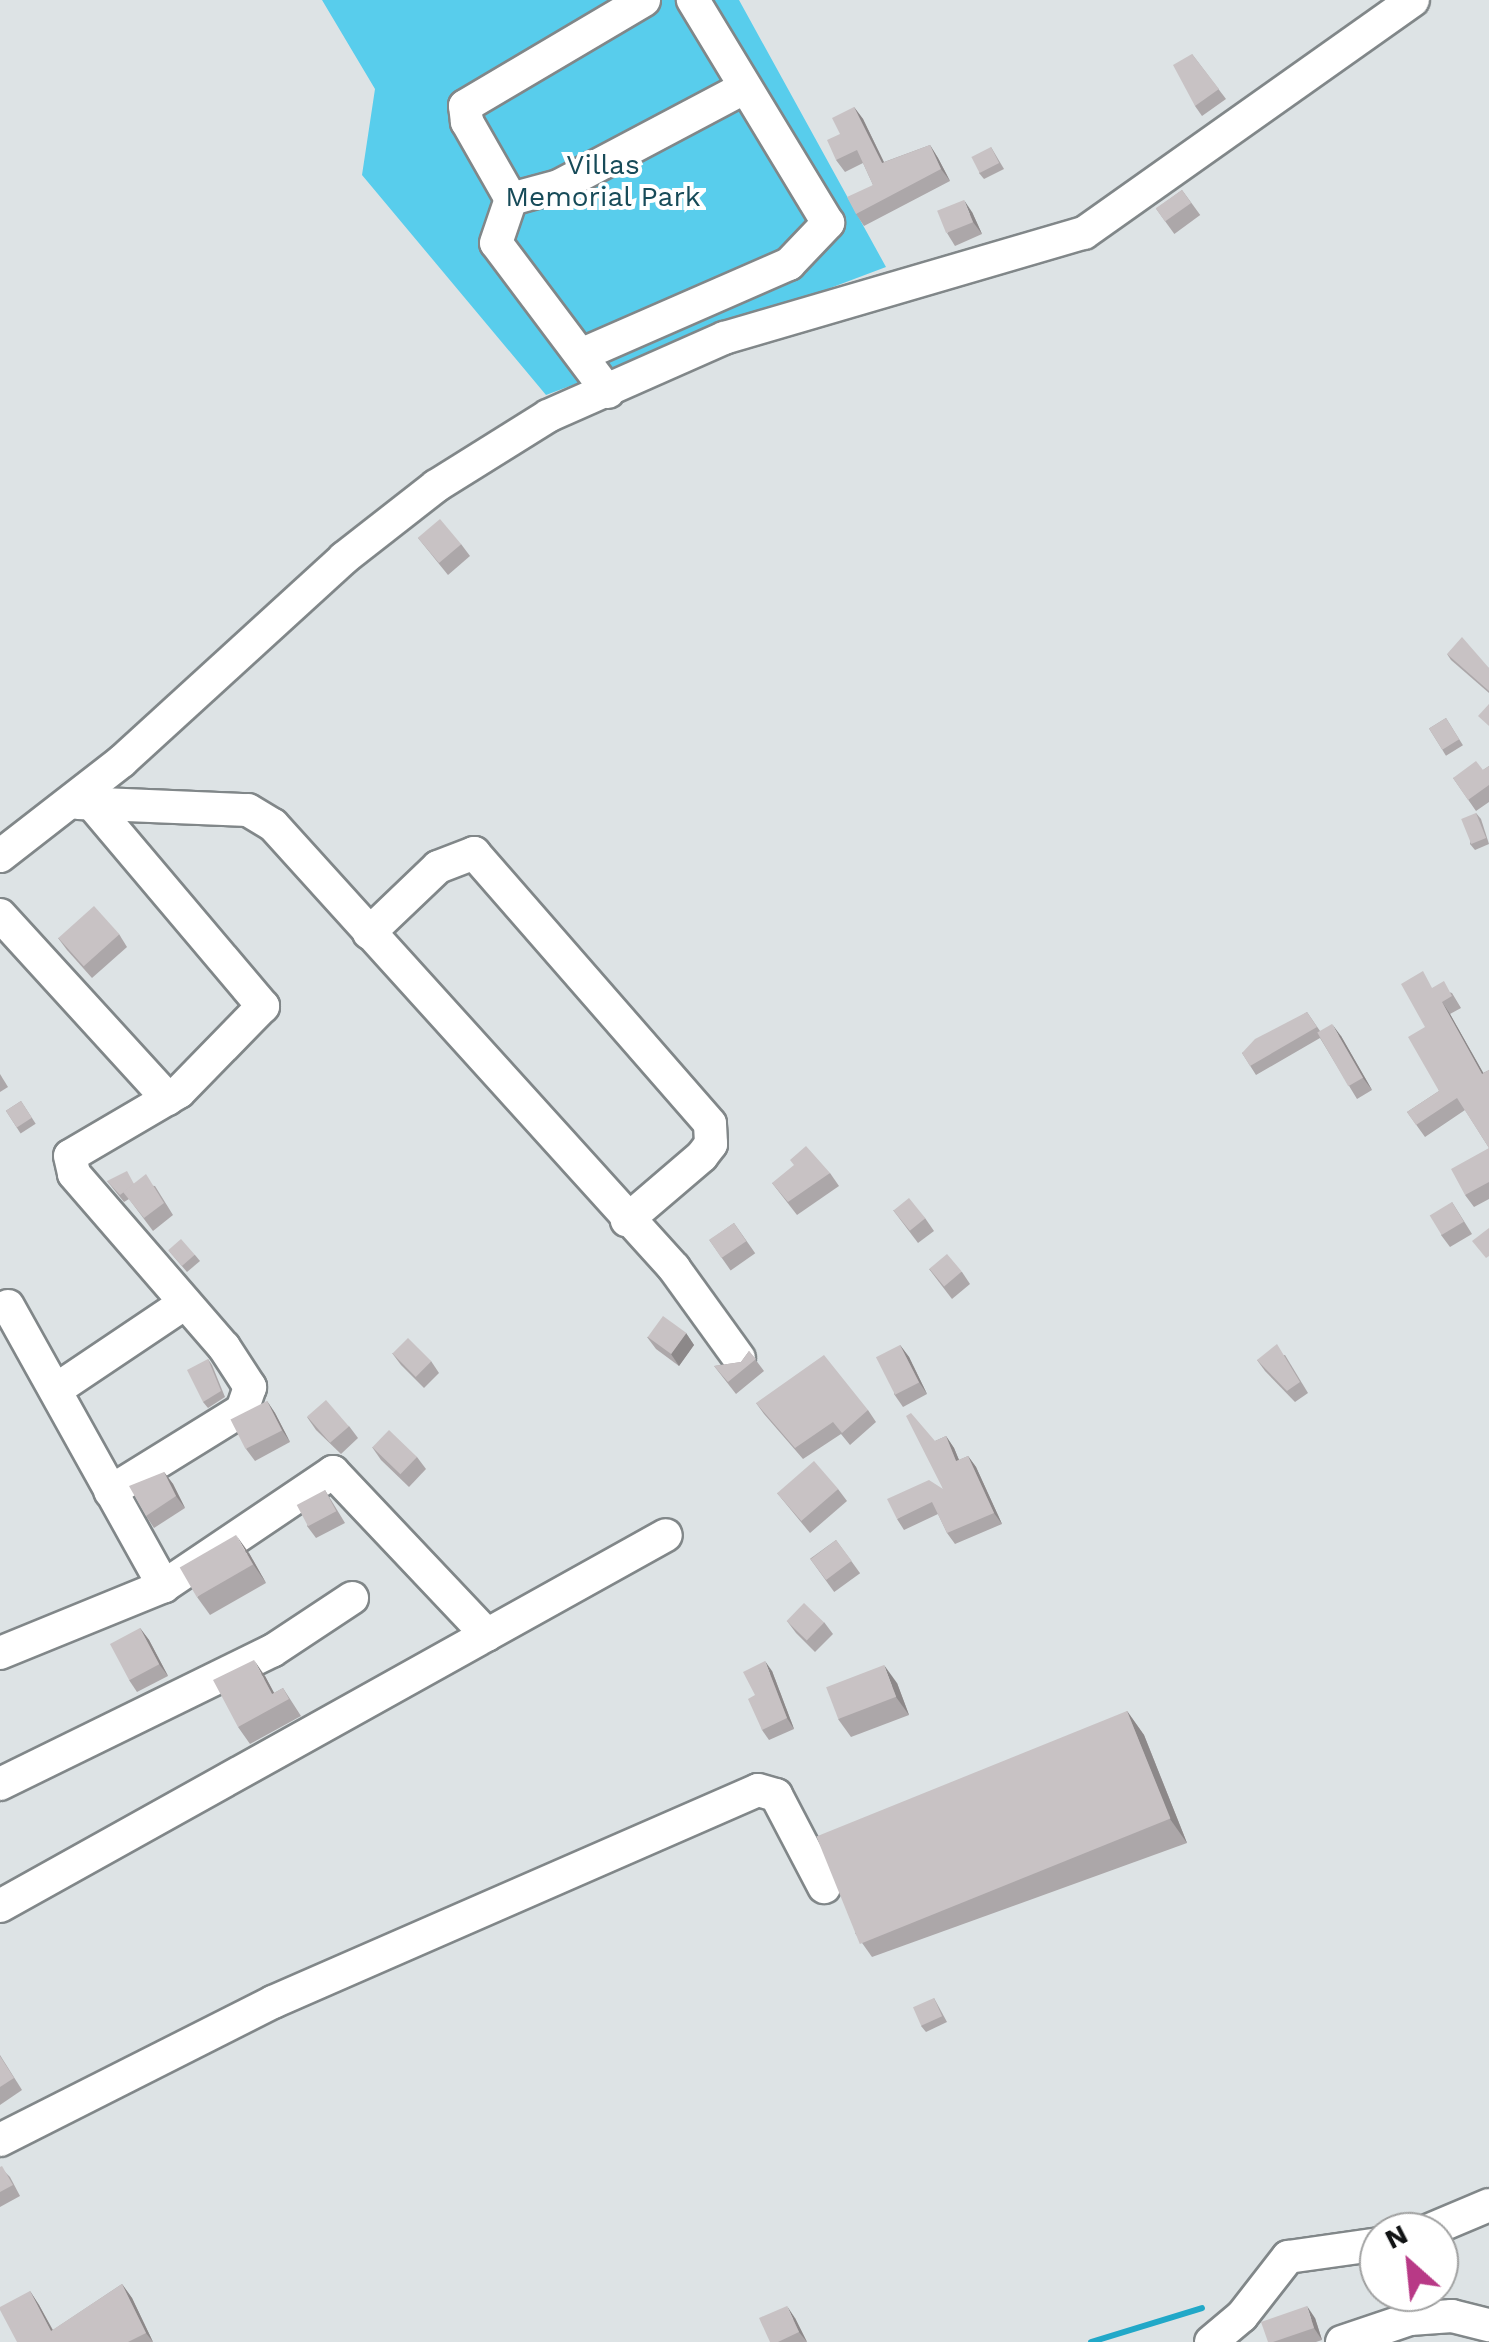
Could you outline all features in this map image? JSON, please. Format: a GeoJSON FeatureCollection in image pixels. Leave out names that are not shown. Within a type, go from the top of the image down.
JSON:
{"type":"FeatureCollection","features":[{"type":"Feature","properties":{"kind":"street"},"geometry":{"type":"LineString","coordinates":[[608,392],[584,354],[496,243],[510,199],[464,106],[644,0]]}},
{"type":"Feature","properties":{"kind":"street"},"geometry":{"type":"LineString","coordinates":[[584,354],[789,264],[828,222],[692,0]]}},
{"type":"Feature","properties":{"kind":"street"},"geometry":{"type":"LineString","coordinates":[[0,856],[80,803],[344,558],[436,486],[548,416],[724,338],[1084,233],[1413,0]]}},
{"type":"Feature","properties":{"kind":"street"},"geometry":{"type":"LineString","coordinates":[[510,199],[559,186],[744,88]]}},
{"type":"Feature","properties":{"kind":"street"},"geometry":{"type":"LineString","coordinates":[[80,803],[248,810],[273,825],[674,1268],[739,1358]]}},
{"type":"Feature","properties":{"kind":"street"},"geometry":{"type":"LineString","coordinates":[[80,803],[264,1006],[168,1098],[69,1161],[245,1376],[251,1398],[110,1492]]}},
{"type":"Feature","properties":{"kind":"street"},"geometry":{"type":"LineString","coordinates":[[370,934],[438,867],[474,853],[710,1124],[710,1144],[702,1156],[627,1220]]}},
{"type":"Feature","properties":{"kind":"street"},"geometry":{"type":"LineString","coordinates":[[0,915],[168,1098]]}},
{"type":"Feature","properties":{"kind":"street"},"geometry":{"type":"LineString","coordinates":[[57,1390],[185,1302]]}},
{"type":"Feature","properties":{"kind":"street"},"geometry":{"type":"LineString","coordinates":[[8,1306],[164,1586]]}},
{"type":"Feature","properties":{"kind":"street"},"geometry":{"type":"LineString","coordinates":[[0,1653],[164,1586],[333,1472],[487,1635]]}},
{"type":"Feature","properties":{"kind":"street"},"geometry":{"type":"LineString","coordinates":[[0,1906],[666,1535]]}},
{"type":"Feature","properties":{"kind":"street"},"geometry":{"type":"LineString","coordinates":[[0,1784],[272,1651],[352,1598]]}},
{"type":"Feature","properties":{"kind":"street"},"geometry":{"type":"LineString","coordinates":[[0,2140],[272,2002],[758,1790],[776,1794],[824,1887]]}},
{"type":"Feature","properties":{"kind":"street"},"geometry":{"type":"LineString","coordinates":[[1459,2217],[1489,2205]]}},
{"type":"Feature","properties":{"kind":"street"},"geometry":{"type":"LineString","coordinates":[[1211,2342],[1242,2316],[1288,2256],[1359,2247]]}},
{"type":"Feature","properties":{"kind":"street"},"geometry":{"type":"LineString","coordinates":[[1342,2342],[1410,2319],[1452,2316],[1489,2325]]}},
{"type":"Feature","properties":{"kind":"green space","name":"Villas Memorial Park"},"geometry":{"type":"Polygon","coordinates":[[[322,0],[739,0],[886,267],[546,395],[362,175],[375,89],[322,0]]]}},
{"type":"Feature","properties":{"kind":"building"},"geometry":{"type":"Polygon","coordinates":[[[1192,54],[1219,89],[1195,106],[1173,65],[1192,54]]]}},
{"type":"Feature","properties":{"kind":"building"},"geometry":{"type":"Polygon","coordinates":[[[854,107],[882,163],[930,145],[941,169],[856,214],[847,197],[873,185],[857,150],[836,160],[827,140],[840,134],[832,118],[854,107]]]}},
{"type":"Feature","properties":{"kind":"building"},"geometry":{"type":"Polygon","coordinates":[[[991,147],[999,163],[980,173],[971,157],[991,147]]]}},
{"type":"Feature","properties":{"kind":"building"},"geometry":{"type":"Polygon","coordinates":[[[1182,190],[1191,203],[1165,221],[1156,208],[1182,190]]]}},
{"type":"Feature","properties":{"kind":"building"},"geometry":{"type":"Polygon","coordinates":[[[964,200],[973,222],[946,233],[937,211],[964,200]]]}},
{"type":"Feature","properties":{"kind":"building"},"geometry":{"type":"Polygon","coordinates":[[[440,519],[461,544],[439,563],[418,538],[440,519]]]}},
{"type":"Feature","properties":{"kind":"building"},"geometry":{"type":"Polygon","coordinates":[[[1462,637],[1489,668],[1489,691],[1447,654],[1462,637]]]}},
{"type":"Feature","properties":{"kind":"building"},"geometry":{"type":"Polygon","coordinates":[[[1489,704],[1489,726],[1478,716],[1489,704]]]}},
{"type":"Feature","properties":{"kind":"building"},"geometry":{"type":"Polygon","coordinates":[[[1446,718],[1459,739],[1442,750],[1429,729],[1446,718]]]}},
{"type":"Feature","properties":{"kind":"building"},"geometry":{"type":"Polygon","coordinates":[[[1476,761],[1483,770],[1489,766],[1489,785],[1468,800],[1453,778],[1476,761]]]}},
{"type":"Feature","properties":{"kind":"building"},"geometry":{"type":"Polygon","coordinates":[[[1476,813],[1486,838],[1471,844],[1461,819],[1476,813]]]}},
{"type":"Feature","properties":{"kind":"building"},"geometry":{"type":"Polygon","coordinates":[[[94,906],[119,934],[84,966],[58,938],[94,906]]]}},
{"type":"Feature","properties":{"kind":"building"},"geometry":{"type":"Polygon","coordinates":[[[1423,971],[1432,988],[1444,981],[1452,996],[1442,1002],[1482,1074],[1489,1070],[1489,1148],[1457,1098],[1416,1125],[1407,1112],[1439,1091],[1408,1037],[1425,1027],[1401,984],[1423,971]]]}},
{"type":"Feature","properties":{"kind":"building"},"geometry":{"type":"Polygon","coordinates":[[[1307,1012],[1317,1027],[1250,1066],[1242,1053],[1255,1039],[1307,1012]]]}},
{"type":"Feature","properties":{"kind":"building"},"geometry":{"type":"Polygon","coordinates":[[[1332,1024],[1363,1078],[1348,1086],[1317,1032],[1332,1024]]]}},
{"type":"Feature","properties":{"kind":"building"},"geometry":{"type":"Polygon","coordinates":[[[21,1101],[32,1118],[17,1128],[6,1111],[21,1101]]]}},
{"type":"Feature","properties":{"kind":"building"},"geometry":{"type":"Polygon","coordinates":[[[806,1146],[830,1173],[788,1202],[772,1183],[794,1165],[790,1160],[806,1146]]]}},
{"type":"Feature","properties":{"kind":"building"},"geometry":{"type":"Polygon","coordinates":[[[1489,1148],[1489,1182],[1465,1195],[1451,1169],[1489,1148]]]}},
{"type":"Feature","properties":{"kind":"building"},"geometry":{"type":"Polygon","coordinates":[[[127,1171],[134,1184],[120,1195],[107,1181],[127,1171]]]}},
{"type":"Feature","properties":{"kind":"building"},"geometry":{"type":"Polygon","coordinates":[[[146,1174],[164,1203],[144,1218],[123,1192],[146,1174]]]}},
{"type":"Feature","properties":{"kind":"building"},"geometry":{"type":"Polygon","coordinates":[[[909,1198],[925,1218],[910,1231],[893,1211],[909,1198]]]}},
{"type":"Feature","properties":{"kind":"building"},"geometry":{"type":"Polygon","coordinates":[[[1452,1202],[1464,1222],[1442,1235],[1430,1215],[1452,1202]]]}},
{"type":"Feature","properties":{"kind":"building"},"geometry":{"type":"Polygon","coordinates":[[[734,1223],[746,1241],[721,1258],[709,1240],[734,1223]]]}},
{"type":"Feature","properties":{"kind":"building"},"geometry":{"type":"Polygon","coordinates":[[[1489,1228],[1489,1256],[1486,1258],[1472,1241],[1489,1228]]]}},
{"type":"Feature","properties":{"kind":"building"},"geometry":{"type":"Polygon","coordinates":[[[181,1239],[195,1255],[182,1266],[168,1250],[181,1239]]]}},
{"type":"Feature","properties":{"kind":"building"},"geometry":{"type":"Polygon","coordinates":[[[947,1254],[962,1272],[944,1286],[929,1269],[947,1254]]]}},
{"type":"Feature","properties":{"kind":"building"},"geometry":{"type":"Polygon","coordinates":[[[663,1316],[686,1333],[671,1354],[648,1337],[663,1316]]]}},
{"type":"Feature","properties":{"kind":"building"},"geometry":{"type":"Polygon","coordinates":[[[408,1338],[431,1361],[416,1377],[392,1354],[408,1338]]]}},
{"type":"Feature","properties":{"kind":"building"},"geometry":{"type":"Polygon","coordinates":[[[1277,1344],[1300,1382],[1287,1391],[1257,1360],[1277,1344]]]}},
{"type":"Feature","properties":{"kind":"building"},"geometry":{"type":"Polygon","coordinates":[[[900,1345],[919,1382],[895,1395],[876,1357],[900,1345]]]}},
{"type":"Feature","properties":{"kind":"building"},"geometry":{"type":"Polygon","coordinates":[[[749,1351],[756,1359],[728,1382],[714,1366],[741,1362],[749,1351]]]}},
{"type":"Feature","properties":{"kind":"building"},"geometry":{"type":"Polygon","coordinates":[[[824,1355],[868,1410],[842,1433],[833,1422],[795,1448],[756,1403],[824,1355]]]}},
{"type":"Feature","properties":{"kind":"building"},"geometry":{"type":"Polygon","coordinates":[[[208,1359],[221,1391],[203,1402],[187,1370],[208,1359]]]}},
{"type":"Feature","properties":{"kind":"building"},"geometry":{"type":"Polygon","coordinates":[[[326,1400],[349,1426],[330,1443],[307,1416],[326,1400]]]}},
{"type":"Feature","properties":{"kind":"building"},"geometry":{"type":"Polygon","coordinates":[[[267,1401],[282,1430],[245,1449],[230,1420],[267,1401]]]}},
{"type":"Feature","properties":{"kind":"building"},"geometry":{"type":"Polygon","coordinates":[[[911,1413],[935,1441],[946,1436],[956,1461],[968,1456],[994,1513],[947,1533],[932,1502],[897,1519],[887,1499],[929,1480],[943,1489],[906,1416],[911,1413]]]}},
{"type":"Feature","properties":{"kind":"building"},"geometry":{"type":"Polygon","coordinates":[[[389,1430],[417,1457],[400,1474],[372,1447],[389,1430]]]}},
{"type":"Feature","properties":{"kind":"building"},"geometry":{"type":"Polygon","coordinates":[[[814,1461],[838,1489],[801,1521],[777,1493],[814,1461]]]}},
{"type":"Feature","properties":{"kind":"building"},"geometry":{"type":"Polygon","coordinates":[[[164,1472],[176,1496],[146,1516],[129,1486],[164,1472]]]}},
{"type":"Feature","properties":{"kind":"building"},"geometry":{"type":"Polygon","coordinates":[[[325,1490],[336,1511],[308,1526],[297,1505],[325,1490]]]}},
{"type":"Feature","properties":{"kind":"building"},"geometry":{"type":"Polygon","coordinates":[[[236,1535],[253,1564],[197,1597],[180,1568],[236,1535]]]}},
{"type":"Feature","properties":{"kind":"building"},"geometry":{"type":"Polygon","coordinates":[[[836,1540],[852,1561],[826,1580],[810,1559],[836,1540]]]}},
{"type":"Feature","properties":{"kind":"building"},"geometry":{"type":"Polygon","coordinates":[[[804,1603],[824,1622],[807,1640],[787,1621],[804,1603]]]}},
{"type":"Feature","properties":{"kind":"building"},"geometry":{"type":"Polygon","coordinates":[[[140,1628],[159,1664],[129,1680],[110,1644],[140,1628]]]}},
{"type":"Feature","properties":{"kind":"building"},"geometry":{"type":"Polygon","coordinates":[[[254,1660],[272,1694],[283,1688],[289,1699],[238,1727],[213,1680],[254,1660]]]}},
{"type":"Feature","properties":{"kind":"building"},"geometry":{"type":"Polygon","coordinates":[[[765,1661],[787,1718],[762,1730],[748,1699],[755,1695],[743,1672],[765,1661]]]}},
{"type":"Feature","properties":{"kind":"building"},"geometry":{"type":"Polygon","coordinates":[[[884,1665],[896,1697],[838,1719],[826,1687],[884,1665]]]}},
{"type":"Feature","properties":{"kind":"building"},"geometry":{"type":"Polygon","coordinates":[[[1127,1711],[1170,1819],[860,1944],[816,1836],[1127,1711]]]}},
{"type":"Feature","properties":{"kind":"building"},"geometry":{"type":"Polygon","coordinates":[[[934,1998],[942,2016],[921,2026],[913,2007],[934,1998]]]}},
{"type":"Feature","properties":{"kind":"building"},"geometry":{"type":"Polygon","coordinates":[[[0,2056],[14,2078],[0,2087],[0,2056]]]}},
{"type":"Feature","properties":{"kind":"building"},"geometry":{"type":"Polygon","coordinates":[[[0,2167],[13,2185],[0,2192],[0,2167]]]}},
{"type":"Feature","properties":{"kind":"building"},"geometry":{"type":"Polygon","coordinates":[[[122,2284],[146,2333],[128,2342],[17,2342],[0,2310],[30,2291],[51,2331],[122,2284]]]}},
{"type":"Feature","properties":{"kind":"building"},"geometry":{"type":"Polygon","coordinates":[[[787,2306],[799,2332],[770,2342],[759,2318],[787,2306]]]}},
{"type":"Feature","properties":{"kind":"building"},"geometry":{"type":"Polygon","coordinates":[[[1307,2306],[1314,2328],[1268,2342],[1261,2322],[1307,2306]]]}},
{"type":"Feature","properties":{"kind":"waterway"},"geometry":{"type":"LineString","coordinates":[[1091,2342],[1202,2308]]}}]}
